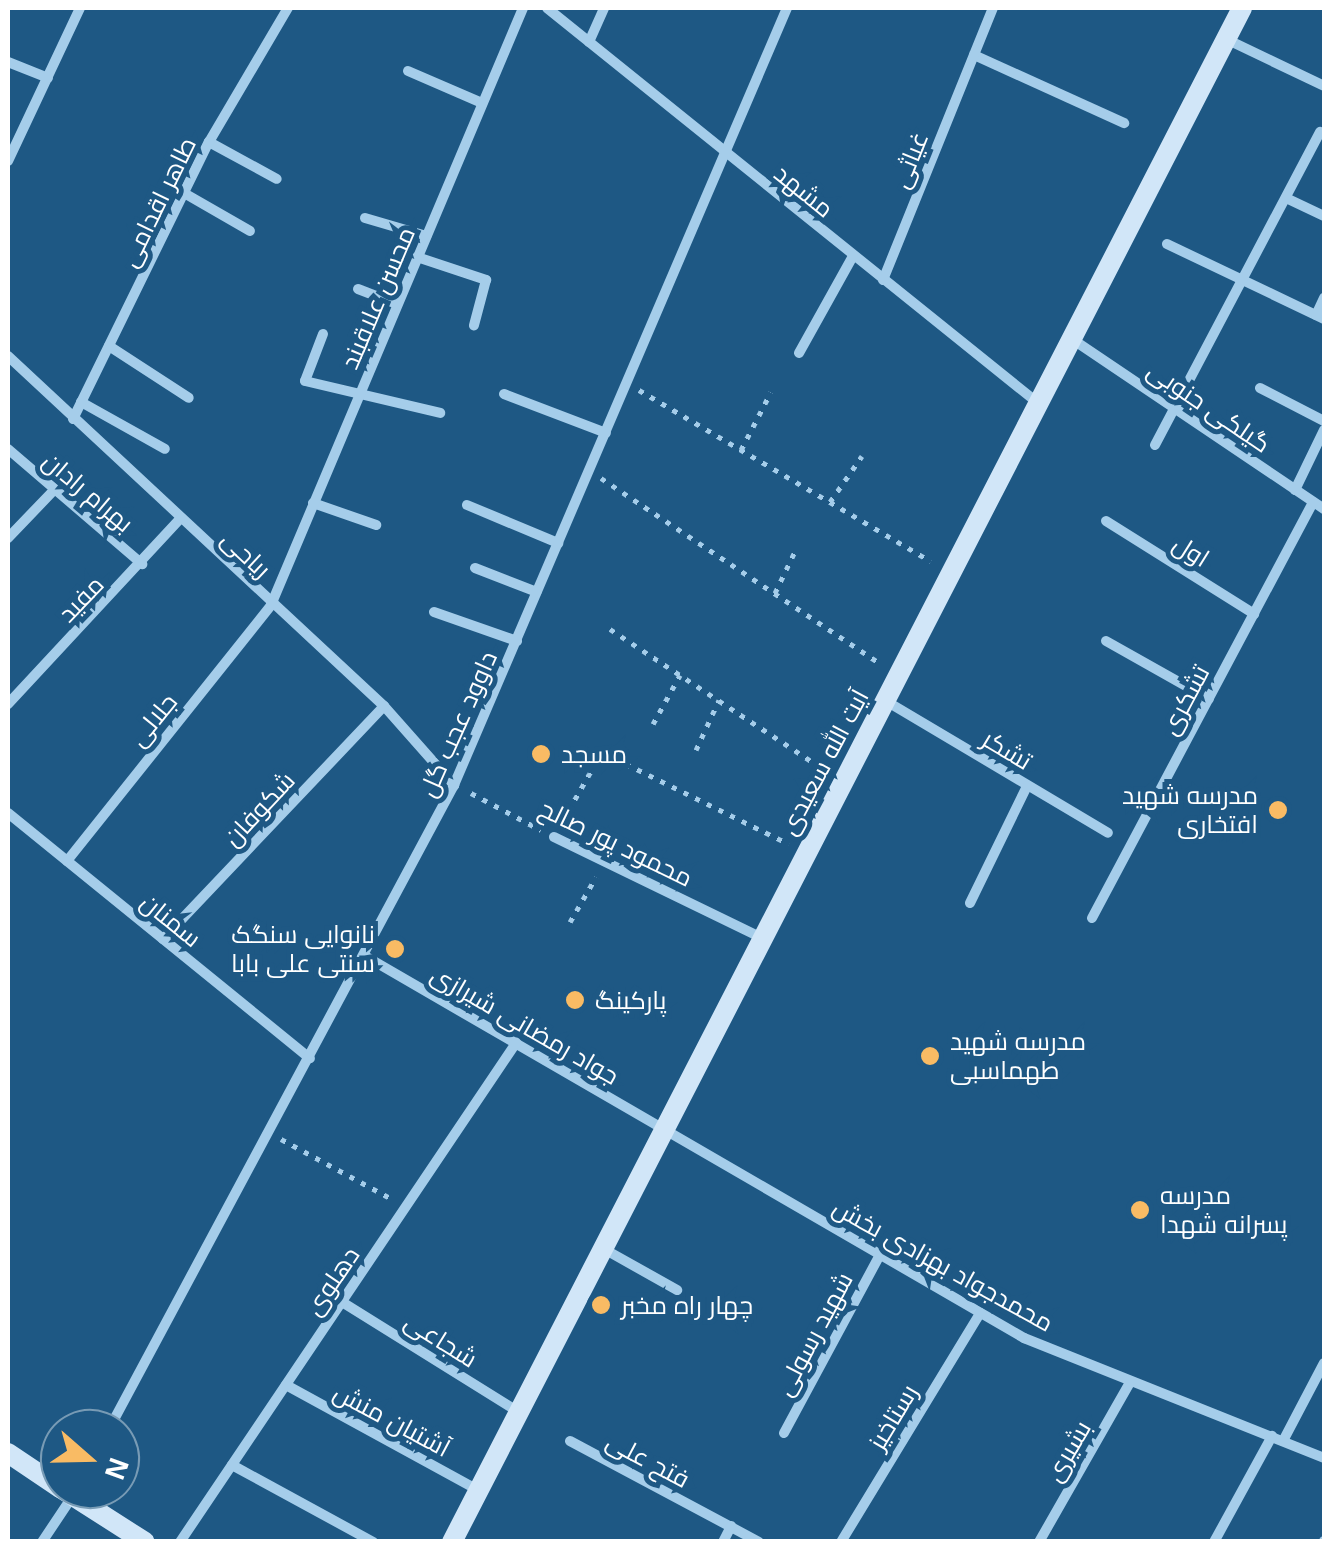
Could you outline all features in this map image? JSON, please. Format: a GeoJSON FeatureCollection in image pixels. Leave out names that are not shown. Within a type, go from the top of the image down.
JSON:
{"type":"FeatureCollection","features":[{"type":"Feature","properties":{"kind":"main road","name":"آیت الله سعیدی"},"geometry":{"type":"LineString","coordinates":[[452,1542],[760,936],[1242,8]]}},
{"type":"Feature","properties":{"kind":"main road"},"geometry":{"type":"LineString","coordinates":[[8,1452],[40,1473]]}},
{"type":"Feature","properties":{"kind":"main road"},"geometry":{"type":"LineString","coordinates":[[95,1509],[145,1542]]}},
{"type":"Feature","properties":{"kind":"street"},"geometry":{"type":"LineString","coordinates":[[8,161],[12,143],[80,8]]}},
{"type":"Feature","properties":{"kind":"street","name":"طاهر اقدامی"},"geometry":{"type":"LineString","coordinates":[[72,419],[209,142],[288,8]]}},
{"type":"Feature","properties":{"kind":"street","name":"محسن علاقبند"},"geometry":{"type":"LineString","coordinates":[[271,605],[522,8]]}},
{"type":"Feature","properties":{"kind":"street","name":"مشهد"},"geometry":{"type":"LineString","coordinates":[[547,8],[1038,403]]}},
{"type":"Feature","properties":{"kind":"street"},"geometry":{"type":"LineString","coordinates":[[589,42],[604,8]]}},
{"type":"Feature","properties":{"kind":"street","name":"داوود عجب گل"},"geometry":{"type":"LineString","coordinates":[[121,1409],[454,785],[786,8]]}},
{"type":"Feature","properties":{"kind":"street","name":"غیاثی"},"geometry":{"type":"LineString","coordinates":[[883,280],[993,8]]}},
{"type":"Feature","properties":{"kind":"street"},"geometry":{"type":"LineString","coordinates":[[1226,39],[1324,86]]}},
{"type":"Feature","properties":{"kind":"street"},"geometry":{"type":"LineString","coordinates":[[974,54],[1124,122]]}},
{"type":"Feature","properties":{"kind":"street"},"geometry":{"type":"LineString","coordinates":[[8,62],[48,78]]}},
{"type":"Feature","properties":{"kind":"street"},"geometry":{"type":"LineString","coordinates":[[408,71],[482,102]]}},
{"type":"Feature","properties":{"kind":"street"},"geometry":{"type":"LineString","coordinates":[[1155,445],[1320,132]]}},
{"type":"Feature","properties":{"kind":"street"},"geometry":{"type":"LineString","coordinates":[[209,142],[277,180]]}},
{"type":"Feature","properties":{"kind":"street"},"geometry":{"type":"LineString","coordinates":[[184,193],[250,231]]}},
{"type":"Feature","properties":{"kind":"street"},"geometry":{"type":"LineString","coordinates":[[1286,198],[1324,216]]}},
{"type":"Feature","properties":{"kind":"street"},"geometry":{"type":"LineString","coordinates":[[366,218],[426,236]]}},
{"type":"Feature","properties":{"kind":"street"},"geometry":{"type":"LineString","coordinates":[[1167,244],[1320,317],[1324,298]]}},
{"type":"Feature","properties":{"kind":"street"},"geometry":{"type":"LineString","coordinates":[[799,353],[853,256]]}},
{"type":"Feature","properties":{"kind":"street"},"geometry":{"type":"LineString","coordinates":[[417,257],[486,280],[474,325]]}},
{"type":"Feature","properties":{"kind":"street"},"geometry":{"type":"LineString","coordinates":[[358,289],[398,304]]}},
{"type":"Feature","properties":{"kind":"street"},"geometry":{"type":"LineString","coordinates":[[323,334],[306,381],[440,413]]}},
{"type":"Feature","properties":{"kind":"street","name":"گیلکی جنوبی"},"geometry":{"type":"LineString","coordinates":[[1072,338],[1324,510]]}},
{"type":"Feature","properties":{"kind":"street"},"geometry":{"type":"LineString","coordinates":[[108,346],[190,398]]}},
{"type":"Feature","properties":{"kind":"street","name":"ریاحی"},"geometry":{"type":"LineString","coordinates":[[8,356],[271,605],[384,706],[454,785]]}},
{"type":"Feature","properties":{"kind":"street"},"geometry":{"type":"LineString","coordinates":[[1260,388],[1324,421]]}},
{"type":"Feature","properties":{"kind":"street"},"geometry":{"type":"LineString","coordinates":[[504,394],[606,432]]}},
{"type":"Feature","properties":{"kind":"street"},"geometry":{"type":"LineString","coordinates":[[81,402],[165,448]]}},
{"type":"Feature","properties":{"kind":"street"},"geometry":{"type":"LineString","coordinates":[[1296,490],[1324,430]]}},
{"type":"Feature","properties":{"kind":"street","name":"بهرام رادان"},"geometry":{"type":"LineString","coordinates":[[8,450],[142,564]]}},
{"type":"Feature","properties":{"kind":"street"},"geometry":{"type":"LineString","coordinates":[[8,538],[54,490]]}},
{"type":"Feature","properties":{"kind":"street"},"geometry":{"type":"LineString","coordinates":[[313,502],[376,526]]}},
{"type":"Feature","properties":{"kind":"street","name":"تشکری"},"geometry":{"type":"LineString","coordinates":[[1092,918],[1313,502]]}},
{"type":"Feature","properties":{"kind":"street"},"geometry":{"type":"LineString","coordinates":[[467,505],[558,543]]}},
{"type":"Feature","properties":{"kind":"street","name":"مفید"},"geometry":{"type":"LineString","coordinates":[[8,704],[180,519]]}},
{"type":"Feature","properties":{"kind":"street","name":"اول"},"geometry":{"type":"LineString","coordinates":[[1106,521],[1254,614]]}},
{"type":"Feature","properties":{"kind":"street"},"geometry":{"type":"LineString","coordinates":[[475,568],[537,592]]}},
{"type":"Feature","properties":{"kind":"street","name":"جلالی"},"geometry":{"type":"LineString","coordinates":[[67,860],[271,605]]}},
{"type":"Feature","properties":{"kind":"street"},"geometry":{"type":"LineString","coordinates":[[434,612],[517,641]]}},
{"type":"Feature","properties":{"kind":"street"},"geometry":{"type":"LineString","coordinates":[[1106,641],[1209,700]]}},
{"type":"Feature","properties":{"kind":"street","name":"تشکر"},"geometry":{"type":"LineString","coordinates":[[885,700],[1108,833]]}},
{"type":"Feature","properties":{"kind":"street","name":"شکوفان"},"geometry":{"type":"LineString","coordinates":[[163,939],[384,706]]}},
{"type":"Feature","properties":{"kind":"street"},"geometry":{"type":"LineString","coordinates":[[970,902],[1027,786]]}},
{"type":"Feature","properties":{"kind":"street","name":"سمنان"},"geometry":{"type":"LineString","coordinates":[[8,813],[310,1058]]}},
{"type":"Feature","properties":{"kind":"street","name":"محمود پور صالح"},"geometry":{"type":"LineString","coordinates":[[554,836],[760,936]]}},
{"type":"Feature","properties":{"kind":"street","name":"جواد رمضانی شیرازی"},"geometry":{"type":"LineString","coordinates":[[365,956],[664,1129]]}},
{"type":"Feature","properties":{"kind":"street","name":"دهلوی"},"geometry":{"type":"LineString","coordinates":[[180,1542],[516,1044]]}},
{"type":"Feature","properties":{"kind":"street","name":"محمدجواد بهزادی بخش"},"geometry":{"type":"LineString","coordinates":[[664,1129],[1024,1338],[1324,1458]]}},
{"type":"Feature","properties":{"kind":"street"},"geometry":{"type":"LineString","coordinates":[[603,1248],[677,1290]]}},
{"type":"Feature","properties":{"kind":"street","name":"شهید رسولی"},"geometry":{"type":"LineString","coordinates":[[784,1433],[880,1254]]}},
{"type":"Feature","properties":{"kind":"street","name":"شجاعی"},"geometry":{"type":"LineString","coordinates":[[342,1302],[519,1412]]}},
{"type":"Feature","properties":{"kind":"street","name":"رستاخیز"},"geometry":{"type":"LineString","coordinates":[[841,1542],[980,1313]]}},
{"type":"Feature","properties":{"kind":"street"},"geometry":{"type":"LineString","coordinates":[[1214,1542],[1324,1362]]}},
{"type":"Feature","properties":{"kind":"street","name":"بشیری"},"geometry":{"type":"LineString","coordinates":[[1039,1542],[1131,1381]]}},
{"type":"Feature","properties":{"kind":"street","name":"آشتیان منش"},"geometry":{"type":"LineString","coordinates":[[286,1385],[478,1490]]}},
{"type":"Feature","properties":{"kind":"street","name":"فتح علی"},"geometry":{"type":"LineString","coordinates":[[570,1441],[760,1542]]}},
{"type":"Feature","properties":{"kind":"street"},"geometry":{"type":"LineString","coordinates":[[232,1465],[373,1542]]}},
{"type":"Feature","properties":{"kind":"street"},"geometry":{"type":"LineString","coordinates":[[42,1542],[59,1509]]}},
{"type":"Feature","properties":{"kind":"street"},"geometry":{"type":"LineString","coordinates":[[722,1542],[732,1526]]}},
{"type":"Feature","properties":{"kind":"path"},"geometry":{"type":"LineString","coordinates":[[741,450],[771,392]]}},
{"type":"Feature","properties":{"kind":"path"},"geometry":{"type":"LineString","coordinates":[[644,394],[951,573]]}},
{"type":"Feature","properties":{"kind":"path"},"geometry":{"type":"LineString","coordinates":[[830,502],[862,456]]}},
{"type":"Feature","properties":{"kind":"path"},"geometry":{"type":"LineString","coordinates":[[589,470],[898,676]]}},
{"type":"Feature","properties":{"kind":"path"},"geometry":{"type":"LineString","coordinates":[[775,593],[797,548]]}},
{"type":"Feature","properties":{"kind":"path"},"geometry":{"type":"LineString","coordinates":[[610,629],[842,780]]}},
{"type":"Feature","properties":{"kind":"path"},"geometry":{"type":"LineString","coordinates":[[654,724],[680,675]]}},
{"type":"Feature","properties":{"kind":"path"},"geometry":{"type":"LineString","coordinates":[[696,750],[719,700]]}},
{"type":"Feature","properties":{"kind":"path"},"geometry":{"type":"LineString","coordinates":[[554,836],[602,752],[805,852]]}},
{"type":"Feature","properties":{"kind":"path","name":"محمود پور صالح"},"geometry":{"type":"LineString","coordinates":[[454,785],[554,836]]}},
{"type":"Feature","properties":{"kind":"path"},"geometry":{"type":"LineString","coordinates":[[570,922],[606,860]]}},
{"type":"Feature","properties":{"kind":"path"},"geometry":{"type":"LineString","coordinates":[[270,1133],[406,1207]]}},
{"type":"Feature","properties":{"kind":"place","name":"مسجد"},"geometry":{"type":"Point","coordinates":[541,754]}},
{"type":"Feature","properties":{"kind":"place","name":"مدرسه شهید افتخاری"},"geometry":{"type":"Point","coordinates":[1278,810]}},
{"type":"Feature","properties":{"kind":"place","name":"نانوایی سنگک سنتی علی بابا"},"geometry":{"type":"Point","coordinates":[395,949]}},
{"type":"Feature","properties":{"kind":"place","name":"پارکینگ"},"geometry":{"type":"Point","coordinates":[575,1000]}},
{"type":"Feature","properties":{"kind":"place","name":"مدرسه شهید طهماسبی"},"geometry":{"type":"Point","coordinates":[930,1056]}},
{"type":"Feature","properties":{"kind":"place","name":"مدرسه پسرانه شهدا"},"geometry":{"type":"Point","coordinates":[1140,1210]}},
{"type":"Feature","properties":{"kind":"place","name":"چهار راه مخبر"},"geometry":{"type":"Point","coordinates":[601,1305]}}]}
